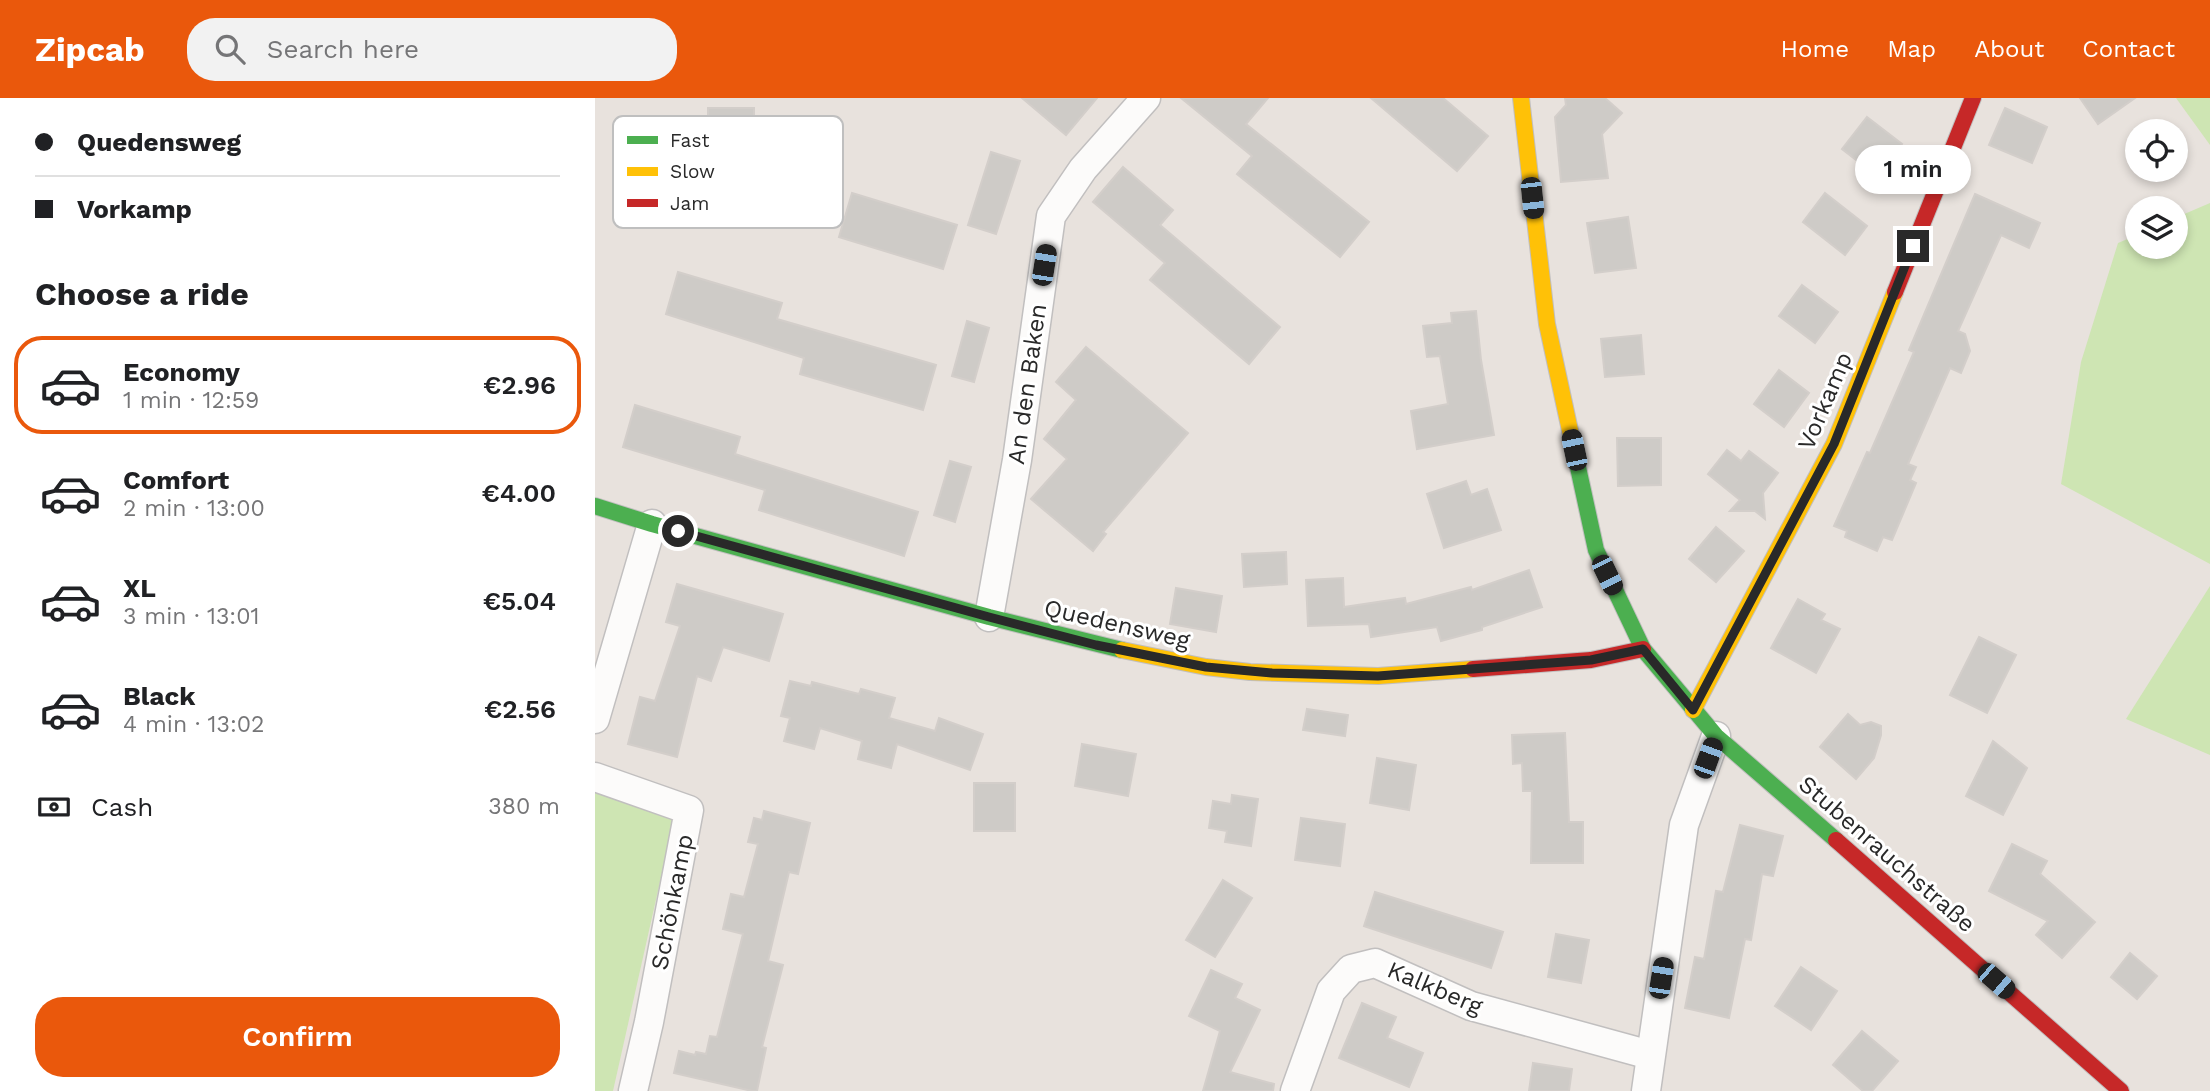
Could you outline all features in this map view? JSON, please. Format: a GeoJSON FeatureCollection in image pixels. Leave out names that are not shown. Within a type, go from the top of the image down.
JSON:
{"type":"FeatureCollection","features":[{"type":"Feature","properties":{"kind":"street","name":"An den Baken"},"geometry":{"type":"LineString","coordinates":[[989,617],[1017,460],[1051,216],[1083,169],[1146,98]]}},
{"type":"Feature","properties":{"kind":"street","name":"Stubenrauchstraße"},"geometry":{"type":"LineString","coordinates":[[1521,98],[1547,324],[1596,551],[1643,649],[1716,736],[2121,1091]]}},
{"type":"Feature","properties":{"kind":"street","name":"Vorkamp"},"geometry":{"type":"LineString","coordinates":[[1693,710],[1834,444],[1973,98]]}},
{"type":"Feature","properties":{"kind":"street","name":"Quedensweg"},"geometry":{"type":"LineString","coordinates":[[595,506],[989,617],[1206,667],[1283,674],[1378,676],[1591,660],[1643,649]]}},
{"type":"Feature","properties":{"kind":"street"},"geometry":{"type":"LineString","coordinates":[[595,719],[652,524]]}},
{"type":"Feature","properties":{"kind":"street"},"geometry":{"type":"LineString","coordinates":[[1646,1091],[1684,825],[1716,736]]}},
{"type":"Feature","properties":{"kind":"street","name":"Schönkamp"},"geometry":{"type":"LineString","coordinates":[[595,777],[689,810],[649,1022],[633,1091]]}},
{"type":"Feature","properties":{"kind":"street","name":"Kalkberg"},"geometry":{"type":"LineString","coordinates":[[1295,1091],[1331,991],[1351,968],[1375,963],[1471,1006],[1650,1055]]}},
{"type":"Feature","properties":{"kind":"green space"},"geometry":{"type":"Polygon","coordinates":[[[2176,98],[2210,98],[2210,145],[2176,98]]]}},
{"type":"Feature","properties":{"kind":"green space"},"geometry":{"type":"Polygon","coordinates":[[[2210,203],[2210,564],[2061,484],[2081,362],[2118,243],[2125,240],[2125,259],[2188,259],[2188,212],[2210,203]]]}},
{"type":"Feature","properties":{"kind":"green space"},"geometry":{"type":"Polygon","coordinates":[[[2210,586],[2210,755],[2126,719],[2210,586]]]}},
{"type":"Feature","properties":{"kind":"green space"},"geometry":{"type":"Polygon","coordinates":[[[595,792],[675,815],[613,1091],[595,1091],[595,792]]]}},
{"type":"Feature","properties":{"kind":"building"},"geometry":{"type":"Polygon","coordinates":[[[1022,98],[1097,98],[1066,135],[1022,98]]]}},
{"type":"Feature","properties":{"kind":"building"},"geometry":{"type":"Polygon","coordinates":[[[1181,98],[1268,98],[1246,124],[1369,222],[1340,257],[1237,174],[1252,156],[1181,98]]]}},
{"type":"Feature","properties":{"kind":"building"},"geometry":{"type":"Polygon","coordinates":[[[1371,98],[1443,98],[1488,136],[1457,171],[1371,98]]]}},
{"type":"Feature","properties":{"kind":"building"},"geometry":{"type":"Polygon","coordinates":[[[1565,98],[1605,98],[1622,113],[1602,134],[1608,178],[1561,182],[1555,117],[1566,105],[1565,98]]]}},
{"type":"Feature","properties":{"kind":"building"},"geometry":{"type":"Polygon","coordinates":[[[2080,98],[2135,98],[2098,124],[2080,98]]]}},
{"type":"Feature","properties":{"kind":"building"},"geometry":{"type":"Polygon","coordinates":[[[708,108],[754,108],[754,116],[708,116],[708,108]]]}},
{"type":"Feature","properties":{"kind":"building"},"geometry":{"type":"Polygon","coordinates":[[[2005,108],[2047,127],[2032,163],[1989,145],[2005,108]]]}},
{"type":"Feature","properties":{"kind":"building"},"geometry":{"type":"Polygon","coordinates":[[[1867,117],[1902,144],[1877,176],[1842,149],[1867,117]]]}},
{"type":"Feature","properties":{"kind":"building"},"geometry":{"type":"Polygon","coordinates":[[[991,152],[1020,161],[996,234],[968,225],[991,152]]]}},
{"type":"Feature","properties":{"kind":"building"},"geometry":{"type":"Polygon","coordinates":[[[1123,167],[1173,210],[1160,225],[1280,327],[1249,364],[1150,280],[1165,263],[1093,202],[1123,167]]]}},
{"type":"Feature","properties":{"kind":"building"},"geometry":{"type":"Polygon","coordinates":[[[852,193],[957,225],[943,269],[839,237],[852,193]]]}},
{"type":"Feature","properties":{"kind":"building"},"geometry":{"type":"Polygon","coordinates":[[[1825,193],[1867,226],[1845,255],[1803,222],[1825,193]]]}},
{"type":"Feature","properties":{"kind":"building"},"geometry":{"type":"Polygon","coordinates":[[[1975,194],[2040,223],[2029,248],[2001,235],[1958,331],[1965,334],[1970,351],[1961,373],[1950,368],[1908,464],[1916,467],[1910,480],[1916,483],[1892,540],[1883,537],[1877,551],[1845,537],[1847,531],[1834,526],[1867,452],[1870,453],[1914,352],[1909,350],[1975,194]]]}},
{"type":"Feature","properties":{"kind":"building"},"geometry":{"type":"Polygon","coordinates":[[[1628,217],[1636,268],[1595,273],[1587,223],[1628,217]]]}},
{"type":"Feature","properties":{"kind":"building"},"geometry":{"type":"Polygon","coordinates":[[[678,272],[782,303],[777,319],[936,365],[923,410],[800,374],[804,358],[666,314],[678,272]]]}},
{"type":"Feature","properties":{"kind":"building"},"geometry":{"type":"Polygon","coordinates":[[[1802,285],[1838,312],[1815,343],[1779,316],[1802,285]]]}},
{"type":"Feature","properties":{"kind":"building"},"geometry":{"type":"Polygon","coordinates":[[[1476,311],[1494,435],[1417,449],[1411,411],[1448,404],[1440,356],[1427,357],[1423,326],[1452,323],[1451,313],[1476,311]]]}},
{"type":"Feature","properties":{"kind":"building"},"geometry":{"type":"Polygon","coordinates":[[[967,321],[989,328],[974,382],[952,376],[967,321]]]}},
{"type":"Feature","properties":{"kind":"building"},"geometry":{"type":"Polygon","coordinates":[[[1641,335],[1644,374],[1605,377],[1601,339],[1641,335]]]}},
{"type":"Feature","properties":{"kind":"building"},"geometry":{"type":"Polygon","coordinates":[[[1086,347],[1188,433],[1103,532],[1106,534],[1093,551],[1031,499],[1067,459],[1044,439],[1076,400],[1056,382],[1086,347]]]}},
{"type":"Feature","properties":{"kind":"building"},"geometry":{"type":"Polygon","coordinates":[[[1779,370],[1809,393],[1784,427],[1754,404],[1779,370]]]}},
{"type":"Feature","properties":{"kind":"building"},"geometry":{"type":"Polygon","coordinates":[[[635,405],[740,437],[735,454],[918,512],[904,556],[759,510],[765,490],[623,447],[635,405]]]}},
{"type":"Feature","properties":{"kind":"building"},"geometry":{"type":"Polygon","coordinates":[[[1617,438],[1661,438],[1661,485],[1618,486],[1617,438]]]}},
{"type":"Feature","properties":{"kind":"building"},"geometry":{"type":"Polygon","coordinates":[[[1727,450],[1741,461],[1749,451],[1778,473],[1763,493],[1765,519],[1755,511],[1730,511],[1740,500],[1708,474],[1727,450]]]}},
{"type":"Feature","properties":{"kind":"building"},"geometry":{"type":"Polygon","coordinates":[[[950,461],[971,467],[955,522],[934,515],[950,461]]]}},
{"type":"Feature","properties":{"kind":"building"},"geometry":{"type":"Polygon","coordinates":[[[1466,481],[1471,495],[1487,489],[1501,530],[1444,548],[1427,494],[1466,481]]]}},
{"type":"Feature","properties":{"kind":"building"},"geometry":{"type":"Polygon","coordinates":[[[1716,527],[1744,551],[1716,582],[1689,559],[1716,527]]]}},
{"type":"Feature","properties":{"kind":"building"},"geometry":{"type":"Polygon","coordinates":[[[1286,552],[1287,584],[1244,587],[1242,554],[1286,552]]]}},
{"type":"Feature","properties":{"kind":"building"},"geometry":{"type":"Polygon","coordinates":[[[1529,570],[1542,607],[1482,627],[1482,630],[1441,641],[1437,627],[1371,637],[1369,624],[1308,626],[1306,580],[1343,578],[1344,607],[1405,598],[1406,604],[1471,587],[1472,590],[1529,570]]]}},
{"type":"Feature","properties":{"kind":"building"},"geometry":{"type":"Polygon","coordinates":[[[677,584],[783,614],[769,661],[723,647],[711,681],[697,676],[677,757],[628,744],[640,697],[655,701],[680,626],[666,622],[677,584]]]}},
{"type":"Feature","properties":{"kind":"building"},"geometry":{"type":"Polygon","coordinates":[[[1176,588],[1222,596],[1216,632],[1170,624],[1176,588]]]}},
{"type":"Feature","properties":{"kind":"building"},"geometry":{"type":"Polygon","coordinates":[[[1798,599],[1825,614],[1821,620],[1840,629],[1816,673],[1771,648],[1798,599]]]}},
{"type":"Feature","properties":{"kind":"building"},"geometry":{"type":"Polygon","coordinates":[[[1979,637],[2016,655],[1987,713],[1950,695],[1979,637]]]}},
{"type":"Feature","properties":{"kind":"building"},"geometry":{"type":"Polygon","coordinates":[[[790,681],[811,686],[812,682],[859,694],[861,689],[895,698],[889,718],[935,731],[939,718],[983,734],[970,770],[897,744],[891,768],[858,759],[862,741],[820,728],[814,749],[784,741],[790,718],[781,716],[790,681]]]}},
{"type":"Feature","properties":{"kind":"building"},"geometry":{"type":"Polygon","coordinates":[[[1307,709],[1348,715],[1345,736],[1303,730],[1307,709]]]}},
{"type":"Feature","properties":{"kind":"building"},"geometry":{"type":"Polygon","coordinates":[[[1848,714],[1860,725],[1871,722],[1881,726],[1874,758],[1856,779],[1820,747],[1848,714]]]}},
{"type":"Feature","properties":{"kind":"building"},"geometry":{"type":"Polygon","coordinates":[[[1565,733],[1569,822],[1583,822],[1583,863],[1531,863],[1532,791],[1523,791],[1522,763],[1513,764],[1512,735],[1565,733]]]}},
{"type":"Feature","properties":{"kind":"building"},"geometry":{"type":"Polygon","coordinates":[[[1993,741],[2027,768],[2003,815],[1966,796],[1993,741]]]}},
{"type":"Feature","properties":{"kind":"building"},"geometry":{"type":"Polygon","coordinates":[[[1082,744],[1136,754],[1128,796],[1075,786],[1082,744]]]}},
{"type":"Feature","properties":{"kind":"building"},"geometry":{"type":"Polygon","coordinates":[[[1377,758],[1416,765],[1409,810],[1370,803],[1377,758]]]}},
{"type":"Feature","properties":{"kind":"building"},"geometry":{"type":"Polygon","coordinates":[[[974,783],[1015,783],[1015,831],[974,831],[974,783]]]}},
{"type":"Feature","properties":{"kind":"building"},"geometry":{"type":"Polygon","coordinates":[[[1232,795],[1258,799],[1251,846],[1225,842],[1227,831],[1209,828],[1213,801],[1231,804],[1232,795]]]}},
{"type":"Feature","properties":{"kind":"building"},"geometry":{"type":"Polygon","coordinates":[[[764,811],[810,823],[798,874],[789,872],[768,961],[783,965],[762,1047],[766,1048],[757,1091],[752,1091],[674,1073],[679,1051],[695,1055],[696,1052],[706,1054],[710,1036],[717,1037],[743,934],[723,929],[731,894],[744,897],[758,844],[748,842],[754,818],[762,820],[764,811]]]}},
{"type":"Feature","properties":{"kind":"building"},"geometry":{"type":"Polygon","coordinates":[[[1301,818],[1345,824],[1340,866],[1295,860],[1301,818]]]}},
{"type":"Feature","properties":{"kind":"building"},"geometry":{"type":"Polygon","coordinates":[[[1740,825],[1783,836],[1773,876],[1762,874],[1751,940],[1745,939],[1729,1018],[1685,1008],[1695,957],[1704,959],[1716,891],[1723,892],[1740,825]]]}},
{"type":"Feature","properties":{"kind":"building"},"geometry":{"type":"Polygon","coordinates":[[[2012,844],[2047,861],[2040,874],[2095,922],[2062,958],[2036,935],[2048,921],[1989,891],[2012,844]]]}},
{"type":"Feature","properties":{"kind":"building"},"geometry":{"type":"Polygon","coordinates":[[[1223,880],[1252,898],[1215,957],[1186,940],[1223,880]]]}},
{"type":"Feature","properties":{"kind":"building"},"geometry":{"type":"Polygon","coordinates":[[[1375,892],[1503,932],[1491,968],[1364,926],[1375,892]]]}},
{"type":"Feature","properties":{"kind":"building"},"geometry":{"type":"Polygon","coordinates":[[[1556,934],[1589,940],[1581,983],[1548,977],[1556,934]]]}},
{"type":"Feature","properties":{"kind":"building"},"geometry":{"type":"Polygon","coordinates":[[[2130,953],[2157,976],[2137,999],[2111,977],[2130,953]]]}},
{"type":"Feature","properties":{"kind":"building"},"geometry":{"type":"Polygon","coordinates":[[[1801,967],[1837,991],[1811,1030],[1775,1006],[1801,967]]]}},
{"type":"Feature","properties":{"kind":"building"},"geometry":{"type":"Polygon","coordinates":[[[1211,970],[1242,984],[1235,998],[1260,1010],[1230,1072],[1274,1084],[1273,1091],[1203,1091],[1220,1031],[1189,1016],[1211,970]]]}},
{"type":"Feature","properties":{"kind":"building"},"geometry":{"type":"Polygon","coordinates":[[[1362,1003],[1396,1017],[1387,1038],[1423,1053],[1409,1087],[1339,1058],[1362,1003]]]}},
{"type":"Feature","properties":{"kind":"building"},"geometry":{"type":"Polygon","coordinates":[[[1862,1031],[1898,1061],[1872,1091],[1863,1091],[1833,1065],[1862,1031]]]}},
{"type":"Feature","properties":{"kind":"building"},"geometry":{"type":"Polygon","coordinates":[[[1533,1063],[1572,1069],[1569,1091],[1529,1091],[1533,1063]]]}},
{"type":"Feature","properties":{"kind":"traffic: fast"},"geometry":{"type":"LineString","coordinates":[[1574,449],[1596,550],[1643,649],[1716,736],[1836,840]]}},
{"type":"Feature","properties":{"kind":"traffic: fast"},"geometry":{"type":"LineString","coordinates":[[595,506],[989,617],[1122,650]]}},
{"type":"Feature","properties":{"kind":"traffic: slow"},"geometry":{"type":"LineString","coordinates":[[1521,98],[1547,324],[1574,449]]}},
{"type":"Feature","properties":{"kind":"traffic: slow"},"geometry":{"type":"LineString","coordinates":[[1693,710],[1834,444],[1895,292]]}},
{"type":"Feature","properties":{"kind":"traffic: slow"},"geometry":{"type":"LineString","coordinates":[[1122,650],[1206,667],[1250,672],[1378,676],[1473,669]]}},
{"type":"Feature","properties":{"kind":"traffic: jam"},"geometry":{"type":"LineString","coordinates":[[1895,292],[1973,98]]}},
{"type":"Feature","properties":{"kind":"traffic: jam"},"geometry":{"type":"LineString","coordinates":[[1473,669],[1591,660],[1643,649]]}},
{"type":"Feature","properties":{"kind":"traffic: jam"},"geometry":{"type":"LineString","coordinates":[[1836,840],[2121,1091]]}},
{"type":"Feature","properties":{"kind":"route"},"geometry":{"type":"LineString","coordinates":[[678,531],[1096,645],[1206,667],[1250,672],[1378,676],[1591,660],[1643,649],[1693,710],[1834,444],[1913,246]]}}]}
